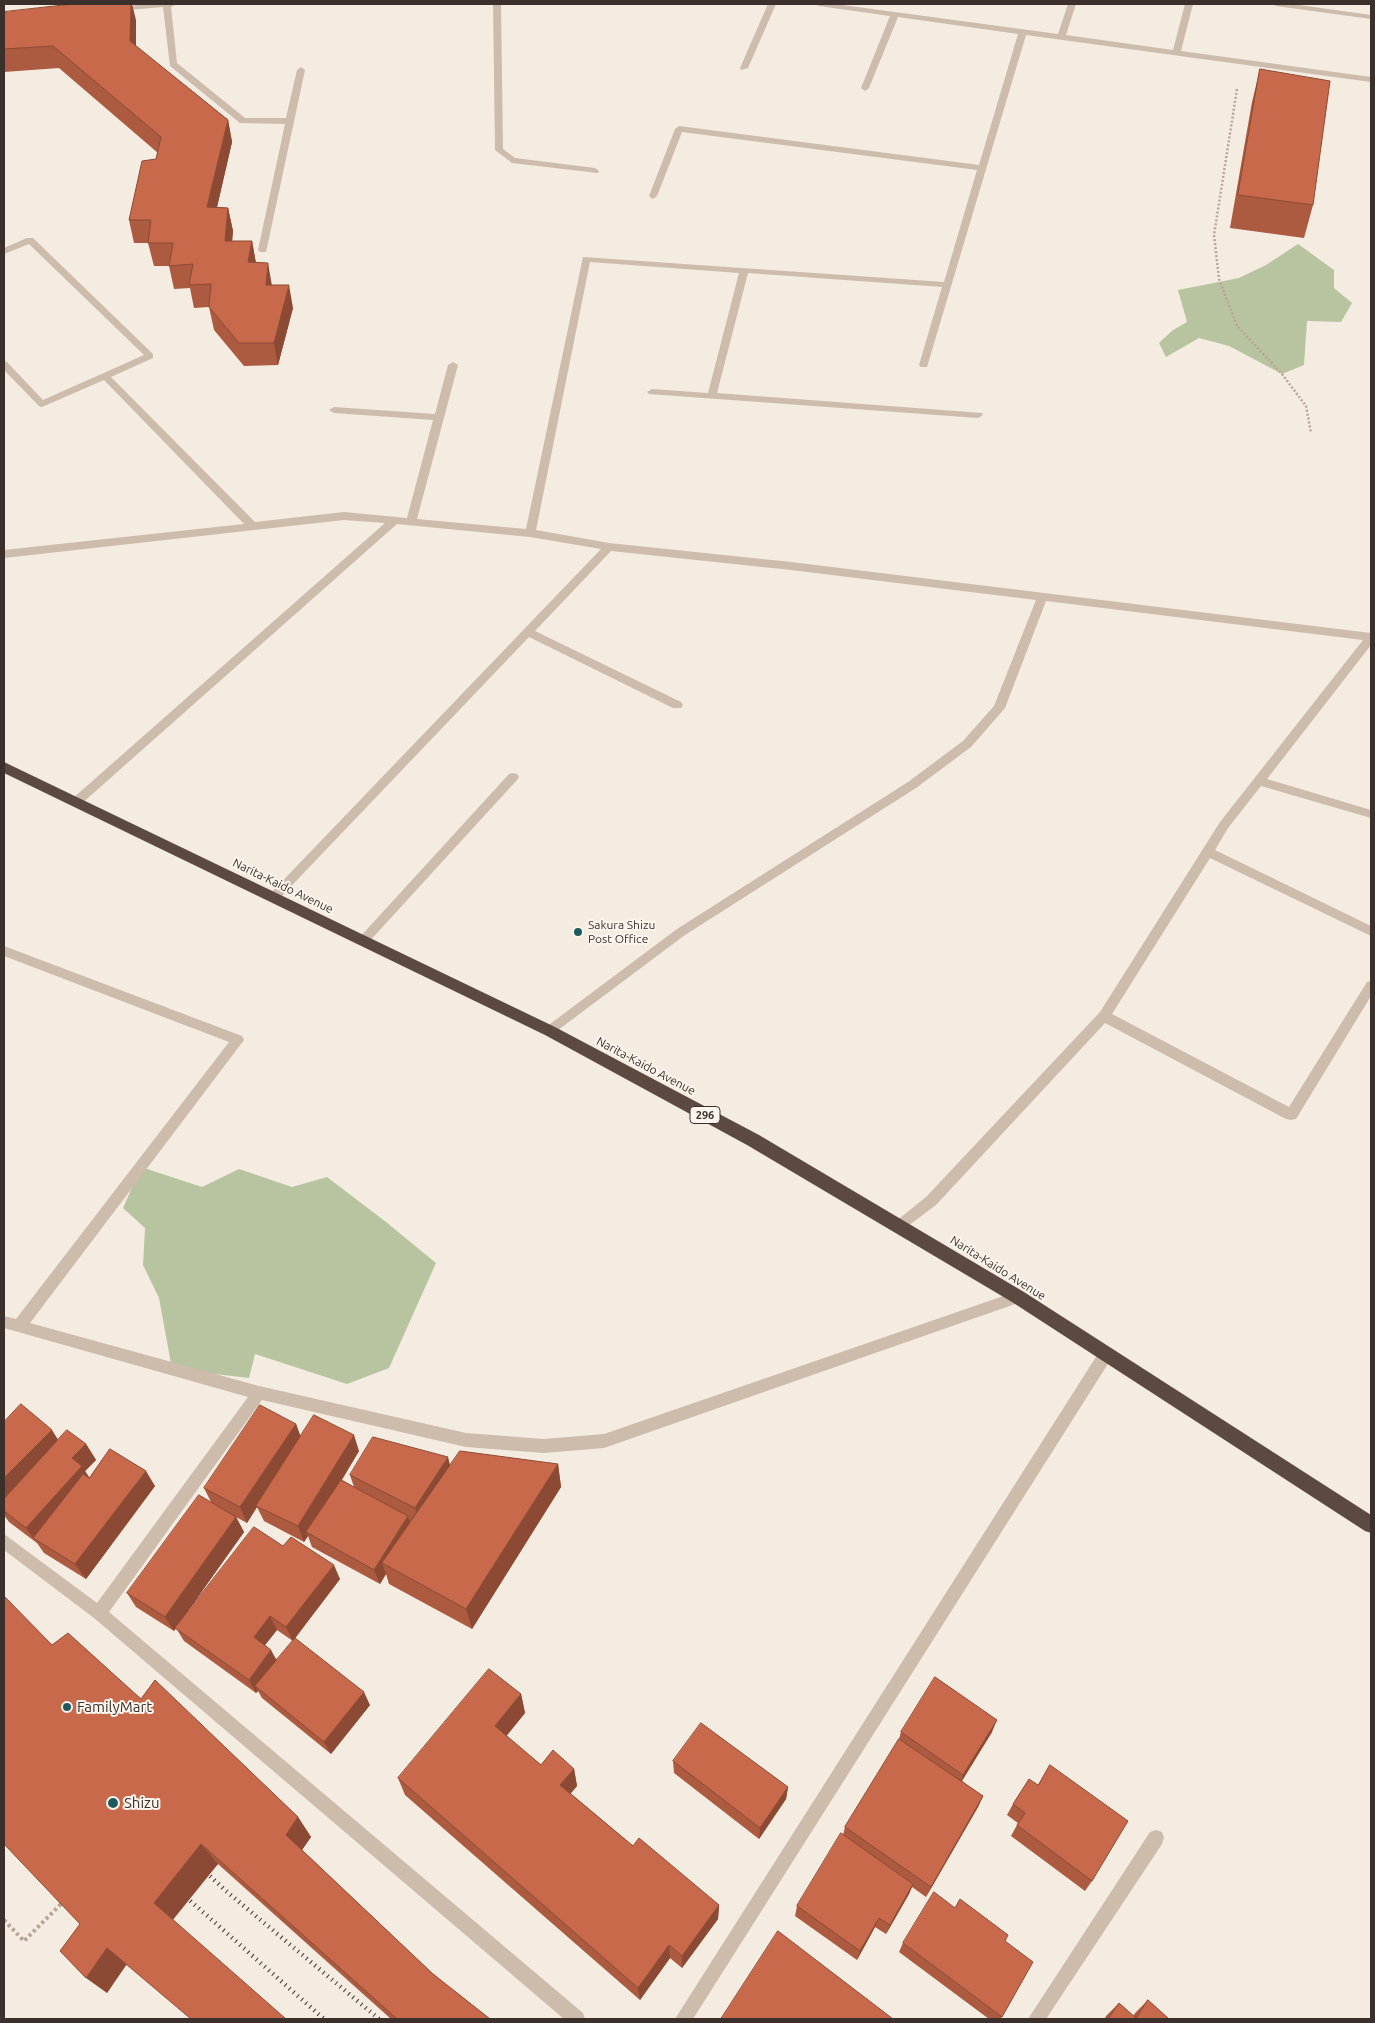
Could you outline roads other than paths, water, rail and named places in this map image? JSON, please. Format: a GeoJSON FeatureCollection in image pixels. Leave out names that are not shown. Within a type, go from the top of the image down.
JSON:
{"type":"FeatureCollection","features":[{"type":"Feature","properties":{"kind":"highway","name":"Narita-Kaido Avenue"},"geometry":{"type":"LineString","coordinates":[[4,767],[550,1031],[753,1140],[1018,1296],[1371,1525]]}},
{"type":"Feature","properties":{"kind":"street"},"geometry":{"type":"LineString","coordinates":[[167,4],[173,64],[243,121],[290,121]]}},
{"type":"Feature","properties":{"kind":"street"},"geometry":{"type":"LineString","coordinates":[[108,10],[173,4]]}},
{"type":"Feature","properties":{"kind":"street"},"geometry":{"type":"LineString","coordinates":[[497,4],[499,150],[512,160],[595,171]]}},
{"type":"Feature","properties":{"kind":"street"},"geometry":{"type":"LineString","coordinates":[[744,68],[772,4]]}},
{"type":"Feature","properties":{"kind":"street"},"geometry":{"type":"LineString","coordinates":[[819,4],[1371,78]]}},
{"type":"Feature","properties":{"kind":"street"},"geometry":{"type":"LineString","coordinates":[[1061,37],[1072,4]]}},
{"type":"Feature","properties":{"kind":"street"},"geometry":{"type":"LineString","coordinates":[[1176,52],[1189,4]]}},
{"type":"Feature","properties":{"kind":"street"},"geometry":{"type":"LineString","coordinates":[[1276,4],[1371,17]]}},
{"type":"Feature","properties":{"kind":"street"},"geometry":{"type":"LineString","coordinates":[[865,88],[895,14]]}},
{"type":"Feature","properties":{"kind":"street"},"geometry":{"type":"LineString","coordinates":[[924,365],[1023,31]]}},
{"type":"Feature","properties":{"kind":"street"},"geometry":{"type":"LineString","coordinates":[[263,250],[302,70]]}},
{"type":"Feature","properties":{"kind":"street"},"geometry":{"type":"LineString","coordinates":[[653,196],[679,128],[982,168]]}},
{"type":"Feature","properties":{"kind":"street"},"geometry":{"type":"LineString","coordinates":[[4,251],[30,240],[150,356],[42,404],[4,364]]}},
{"type":"Feature","properties":{"kind":"street"},"geometry":{"type":"LineString","coordinates":[[530,533],[586,259],[948,285]]}},
{"type":"Feature","properties":{"kind":"street"},"geometry":{"type":"LineString","coordinates":[[712,395],[744,270]]}},
{"type":"Feature","properties":{"kind":"street"},"geometry":{"type":"LineString","coordinates":[[411,522],[453,365]]}},
{"type":"Feature","properties":{"kind":"street"},"geometry":{"type":"LineString","coordinates":[[104,375],[252,526]]}},
{"type":"Feature","properties":{"kind":"street"},"geometry":{"type":"LineString","coordinates":[[652,392],[978,415]]}},
{"type":"Feature","properties":{"kind":"street"},"geometry":{"type":"LineString","coordinates":[[334,410],[439,417]]}},
{"type":"Feature","properties":{"kind":"street"},"geometry":{"type":"LineString","coordinates":[[4,554],[344,516],[530,533],[609,547],[1371,637]]}},
{"type":"Feature","properties":{"kind":"street"},"geometry":{"type":"LineString","coordinates":[[76,802],[395,520]]}},
{"type":"Feature","properties":{"kind":"street"},"geometry":{"type":"LineString","coordinates":[[273,898],[609,547]]}},
{"type":"Feature","properties":{"kind":"street"},"geometry":{"type":"LineString","coordinates":[[550,1031],[680,932],[912,785],[967,744],[999,708],[1042,597]]}},
{"type":"Feature","properties":{"kind":"street"},"geometry":{"type":"LineString","coordinates":[[528,632],[677,705]]}},
{"type":"Feature","properties":{"kind":"street"},"geometry":{"type":"LineString","coordinates":[[900,1226],[931,1202],[1104,1016],[1224,825],[1371,637]]}},
{"type":"Feature","properties":{"kind":"street"},"geometry":{"type":"LineString","coordinates":[[363,941],[513,777]]}},
{"type":"Feature","properties":{"kind":"street"},"geometry":{"type":"LineString","coordinates":[[1259,781],[1371,814]]}},
{"type":"Feature","properties":{"kind":"street"},"geometry":{"type":"LineString","coordinates":[[1207,851],[1371,931]]}},
{"type":"Feature","properties":{"kind":"street"},"geometry":{"type":"LineString","coordinates":[[4,951],[238,1040],[19,1326]]}},
{"type":"Feature","properties":{"kind":"street"},"geometry":{"type":"LineString","coordinates":[[1104,1016],[1291,1115],[1371,986]]}},
{"type":"Feature","properties":{"kind":"street"},"geometry":{"type":"LineString","coordinates":[[4,1322],[259,1393],[466,1440],[544,1446],[604,1441],[1018,1296]]}},
{"type":"Feature","properties":{"kind":"street"},"geometry":{"type":"LineString","coordinates":[[684,2019],[1106,1354]]}},
{"type":"Feature","properties":{"kind":"street"},"geometry":{"type":"LineString","coordinates":[[99,1613],[259,1393]]}},
{"type":"Feature","properties":{"kind":"street"},"geometry":{"type":"LineString","coordinates":[[4,1541],[99,1613],[577,2019]]}},
{"type":"Feature","properties":{"kind":"street"},"geometry":{"type":"LineString","coordinates":[[1036,2019],[1156,1838]]}},
{"type":"Feature","properties":{"kind":"railway"},"geometry":{"type":"LineString","coordinates":[[198,1865],[226,1891],[379,2019]]}},
{"type":"Feature","properties":{"kind":"railway"},"geometry":{"type":"LineString","coordinates":[[178,1890],[324,2019]]}},
{"type":"Feature","properties":{"kind":"place","name":"Sakura Shizu Post Office"},"geometry":{"type":"Point","coordinates":[578,932]}},
{"type":"Feature","properties":{"kind":"place","name":"FamilyMart"},"geometry":{"type":"Point","coordinates":[67,1707]}},
{"type":"Feature","properties":{"kind":"place","name":"Shizu"},"geometry":{"type":"Point","coordinates":[113,1803]}}]}
